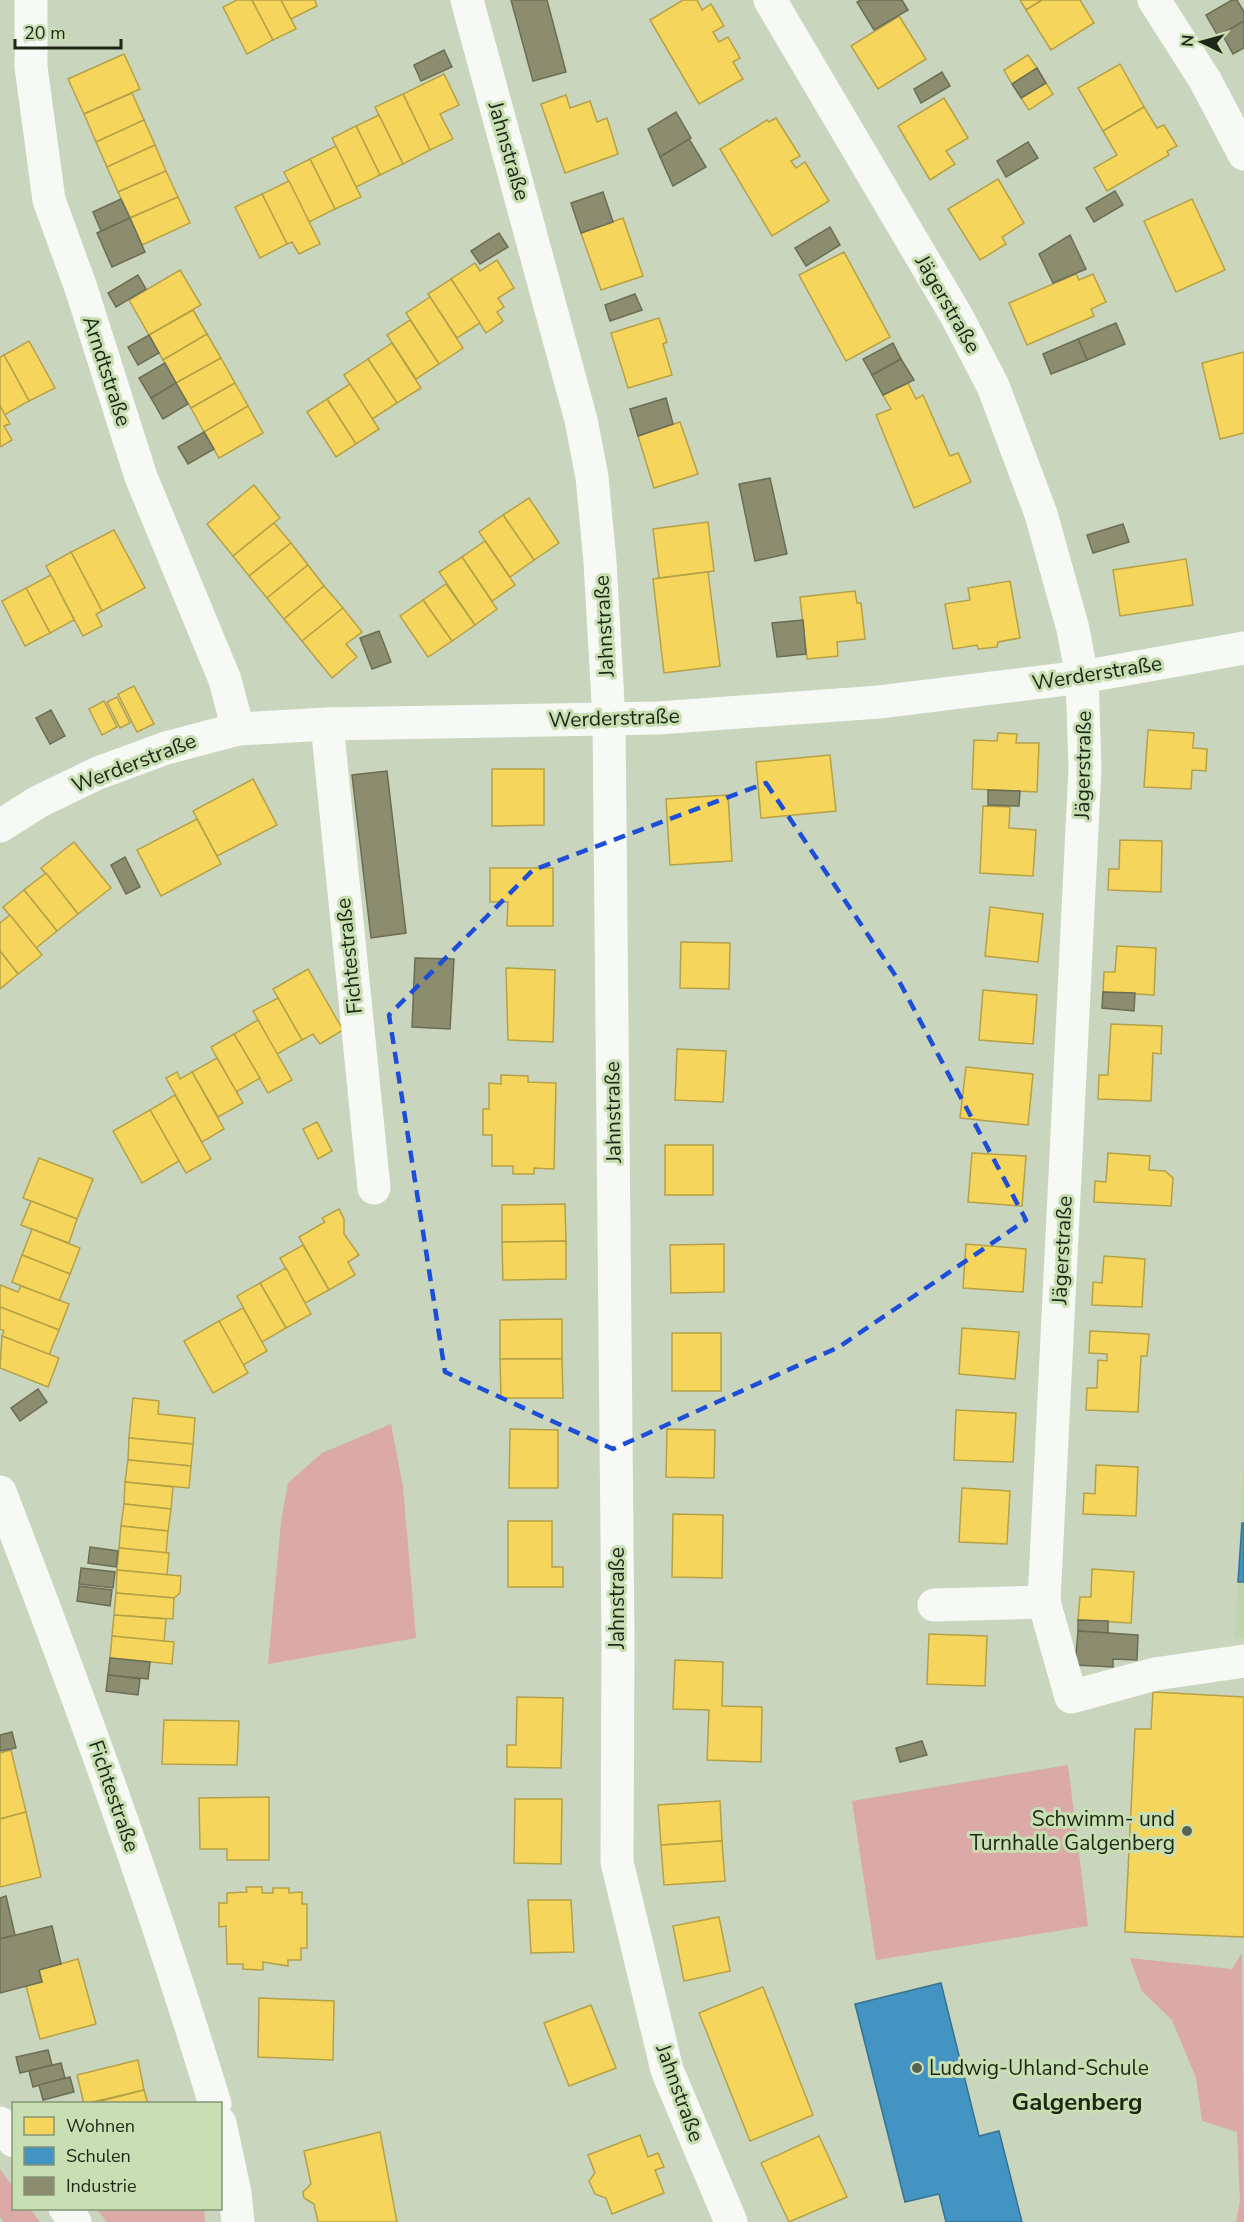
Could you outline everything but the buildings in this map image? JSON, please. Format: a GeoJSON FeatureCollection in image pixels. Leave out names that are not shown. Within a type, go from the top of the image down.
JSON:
{"type":"FeatureCollection","features":[{"type":"Feature","properties":{"kind":"street","name":"Arndtstraße"},"geometry":{"type":"LineString","coordinates":[[31,0],[31,67],[49,200],[81,288],[141,477],[225,680],[238,729]]}},
{"type":"Feature","properties":{"kind":"street","name":"Jahnstraße"},"geometry":{"type":"LineString","coordinates":[[467,0],[581,420],[592,477],[600,562],[609,720],[618,1629],[617,1862],[667,2070],[731,2222]]}},
{"type":"Feature","properties":{"kind":"street","name":"Jägerstraße"},"geometry":{"type":"LineString","coordinates":[[770,0],[957,315],[993,386],[1041,514],[1073,629],[1082,677],[1085,780],[1044,1602],[1071,1697],[1155,1674],[1244,1661]]}},
{"type":"Feature","properties":{"kind":"street"},"geometry":{"type":"LineString","coordinates":[[1154,0],[1204,80],[1244,154]]}},
{"type":"Feature","properties":{"kind":"street","name":"Werderstraße"},"geometry":{"type":"LineString","coordinates":[[0,826],[38,802],[98,773],[166,748],[238,729],[327,724],[609,720],[879,702],[1082,677],[1244,648]]}},
{"type":"Feature","properties":{"kind":"street","name":"Fichtestraße"},"geometry":{"type":"LineString","coordinates":[[327,724],[374,1188]]}},
{"type":"Feature","properties":{"kind":"street","name":"Fichtestraße"},"geometry":{"type":"LineString","coordinates":[[0,1492],[88,1720],[183,1998],[215,2102]]}},
{"type":"Feature","properties":{"kind":"street"},"geometry":{"type":"LineString","coordinates":[[934,1605],[1044,1602]]}},
{"type":"Feature","properties":{"kind":"street"},"geometry":{"type":"LineString","coordinates":[[0,2123],[12,2138]]}},
{"type":"Feature","properties":{"kind":"street"},"geometry":{"type":"LineString","coordinates":[[222,2132],[235,2193],[238,2222]]}},
{"type":"Feature","properties":{"kind":"highlighted area"},"geometry":{"type":"Polygon","coordinates":[[[766,783],[899,981],[1026,1220],[839,1347],[613,1449],[445,1372],[389,1015],[533,870],[766,783]]]}},
{"type":"Feature","properties":{"kind":"shaded area"},"geometry":{"type":"Polygon","coordinates":[[[391,1424],[403,1487],[416,1638],[268,1664],[281,1522],[288,1483],[322,1453],[391,1424]]]}},
{"type":"Feature","properties":{"kind":"shaded area"},"geometry":{"type":"Polygon","coordinates":[[[1244,1461],[1244,1639],[1235,1638],[1244,1461]]]}},
{"type":"Feature","properties":{"kind":"shaded area"},"geometry":{"type":"Polygon","coordinates":[[[1068,1765],[1088,1926],[876,1960],[852,1801],[1068,1765]]]}},
{"type":"Feature","properties":{"kind":"shaded area"},"geometry":{"type":"Polygon","coordinates":[[[1242,1953],[1244,2222],[1236,2222],[1240,2200],[1237,2132],[1202,2121],[1196,2078],[1172,2020],[1142,1991],[1130,1958],[1232,1969],[1242,1953]]]}},
{"type":"Feature","properties":{"kind":"shaded area"},"geometry":{"type":"Polygon","coordinates":[[[0,2169],[12,2186],[12,2210],[31,2210],[40,2222],[4,2222],[0,2217],[0,2169]]]}},
{"type":"Feature","properties":{"kind":"shaded area"},"geometry":{"type":"Polygon","coordinates":[[[98,2210],[204,2210],[205,2222],[107,2222],[98,2210]]]}},
{"type":"Feature","properties":{"kind":"place","name":"Schwimm- und Turnhalle Galgenberg"},"geometry":{"type":"Point","coordinates":[1187,1831]}},
{"type":"Feature","properties":{"kind":"place","name":"Ludwig-Uhland-Schule"},"geometry":{"type":"Point","coordinates":[917,2068]}},
{"type":"Feature","properties":{"kind":"district","name":"Galgenberg"},"geometry":{"type":"Point","coordinates":[1077,2102]}}]}
